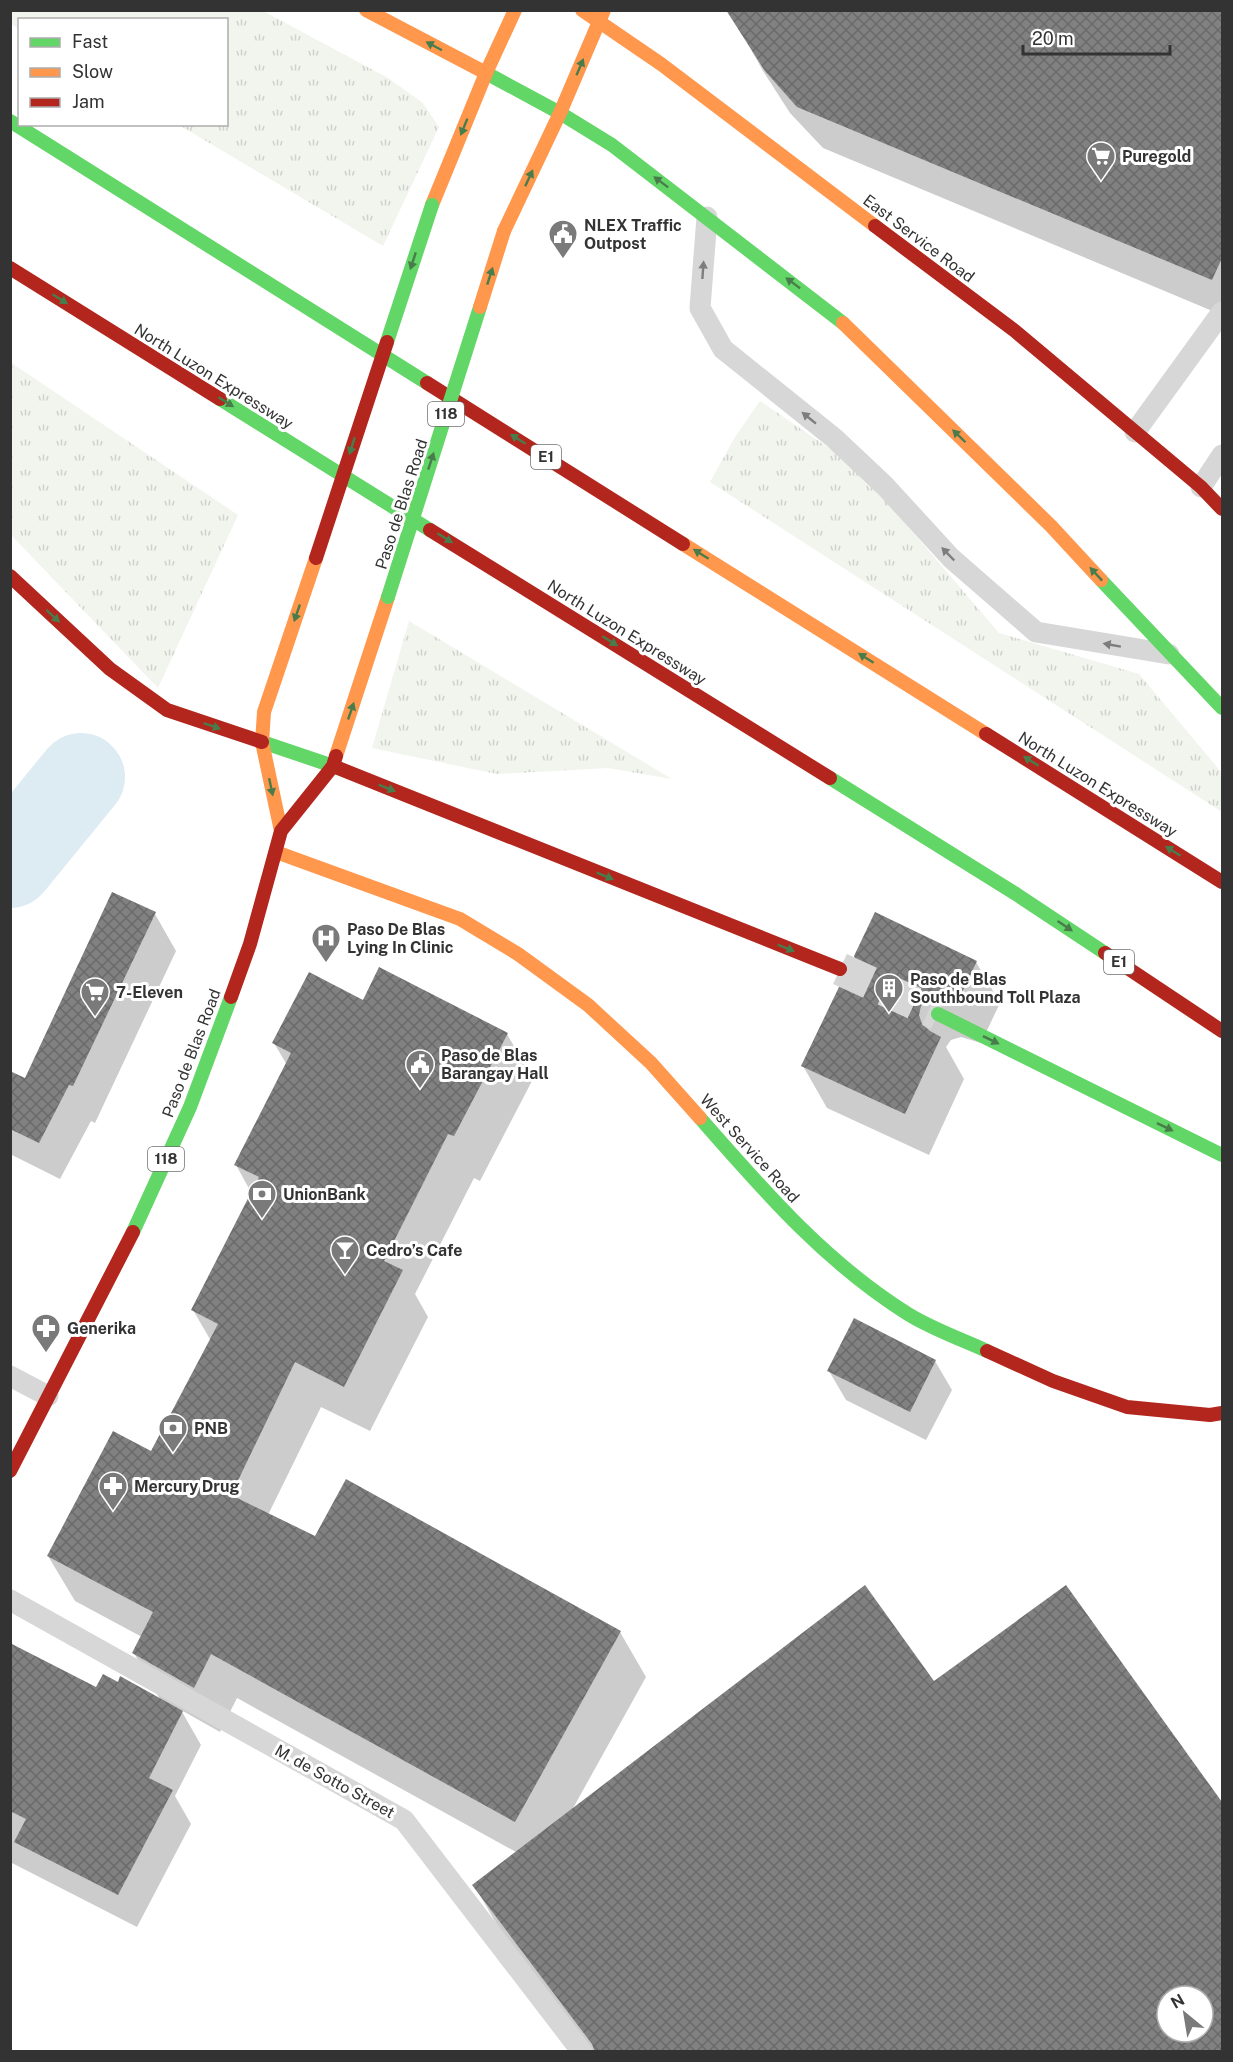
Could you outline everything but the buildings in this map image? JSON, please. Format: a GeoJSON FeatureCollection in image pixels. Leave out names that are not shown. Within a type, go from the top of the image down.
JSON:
{"type":"FeatureCollection","features":[{"type":"Feature","properties":{"kind":"main road"},"geometry":{"type":"LineString","coordinates":[[366,10],[560,113],[612,145],[839,319],[1051,526],[1222,708]]}},
{"type":"Feature","properties":{"kind":"main road","name":"Paso de Blas Road"},"geometry":{"type":"LineString","coordinates":[[281,831],[262,742],[264,712],[432,205],[486,73],[515,10]]}},
{"type":"Feature","properties":{"kind":"main road","name":"East Service Road"},"geometry":{"type":"LineString","coordinates":[[582,10],[602,16],[661,64],[1015,331],[1201,487],[1222,509]]}},
{"type":"Feature","properties":{"kind":"main road","name":"Paso de Blas Road"},"geometry":{"type":"LineString","coordinates":[[10,1471],[128,1243],[190,1107],[250,944],[281,831],[333,766],[504,231],[560,113],[602,16]]}},
{"type":"Feature","properties":{"kind":"main road","name":"North Luzon Expressway"},"geometry":{"type":"LineString","coordinates":[[10,121],[1222,882]]}},
{"type":"Feature","properties":{"kind":"main road","name":"North Luzon Expressway"},"geometry":{"type":"LineString","coordinates":[[10,268],[996,881],[1222,1031]]}},
{"type":"Feature","properties":{"kind":"main road"},"geometry":{"type":"LineString","coordinates":[[10,576],[110,669],[166,710],[333,766],[840,969]]}},
{"type":"Feature","properties":{"kind":"main road","name":"West Service Road"},"geometry":{"type":"LineString","coordinates":[[276,852],[460,919],[518,954],[588,1005],[651,1063],[775,1203],[831,1258],[909,1315],[1053,1381],[1127,1407],[1209,1415],[1222,1413]]}},
{"type":"Feature","properties":{"kind":"main road"},"geometry":{"type":"LineString","coordinates":[[938,1014],[1222,1155]]}},
{"type":"Feature","properties":{"kind":"lane"},"geometry":{"type":"LineString","coordinates":[[707,218],[700,309],[723,348],[834,438],[885,486],[951,558],[1036,632],[1170,655]]}},
{"type":"Feature","properties":{"kind":"lane"},"geometry":{"type":"LineString","coordinates":[[1135,432],[1222,312]]}},
{"type":"Feature","properties":{"kind":"lane"},"geometry":{"type":"LineString","coordinates":[[1201,487],[1222,455]]}},
{"type":"Feature","properties":{"kind":"lane"},"geometry":{"type":"LineString","coordinates":[[10,1376],[48,1396]]}},
{"type":"Feature","properties":{"kind":"lane","name":"M. de Sotto Street"},"geometry":{"type":"LineString","coordinates":[[10,1600],[404,1820],[582,2052]]}},
{"type":"Feature","properties":{"kind":"green space"},"geometry":{"type":"Polygon","coordinates":[[[11,10],[263,11],[388,78],[423,103],[439,127],[383,246],[181,126],[228,126],[228,18],[18,18],[18,28],[11,24],[11,10]]]}},
{"type":"Feature","properties":{"kind":"green space"},"geometry":{"type":"Polygon","coordinates":[[[10,362],[238,515],[158,688],[11,535],[10,362]]]}},
{"type":"Feature","properties":{"kind":"green space"},"geometry":{"type":"Polygon","coordinates":[[[760,401],[858,468],[999,633],[1139,674],[1222,773],[1222,812],[710,482],[735,437],[760,401]]]}},
{"type":"Feature","properties":{"kind":"green space"},"geometry":{"type":"Polygon","coordinates":[[[409,621],[672,779],[608,768],[497,774],[372,748],[409,621]]]}},
{"type":"Feature","properties":{"kind":"waterway"},"geometry":{"type":"LineString","coordinates":[[10,864],[81,777]]}},
{"type":"Feature","properties":{"kind":"tunnel"},"geometry":{"type":"LineString","coordinates":[[840,969],[938,1014]]}},
{"type":"Feature","properties":{"kind":"traffic: fast"},"geometry":{"type":"LineString","coordinates":[[486,73],[560,113]]}},
{"type":"Feature","properties":{"kind":"traffic: fast"},"geometry":{"type":"LineString","coordinates":[[560,113],[612,145],[843,323]]}},
{"type":"Feature","properties":{"kind":"traffic: fast"},"geometry":{"type":"LineString","coordinates":[[10,121],[427,383]]}},
{"type":"Feature","properties":{"kind":"traffic: fast"},"geometry":{"type":"LineString","coordinates":[[387,342],[432,205]]}},
{"type":"Feature","properties":{"kind":"traffic: fast"},"geometry":{"type":"LineString","coordinates":[[388,597],[480,307]]}},
{"type":"Feature","properties":{"kind":"traffic: fast"},"geometry":{"type":"LineString","coordinates":[[220,399],[430,530]]}},
{"type":"Feature","properties":{"kind":"traffic: fast"},"geometry":{"type":"LineString","coordinates":[[1101,580],[1222,708]]}},
{"type":"Feature","properties":{"kind":"traffic: fast"},"geometry":{"type":"LineString","coordinates":[[262,742],[333,766]]}},
{"type":"Feature","properties":{"kind":"traffic: fast"},"geometry":{"type":"LineString","coordinates":[[830,778],[1016,894],[1105,953]]}},
{"type":"Feature","properties":{"kind":"traffic: fast"},"geometry":{"type":"LineString","coordinates":[[133,1232],[190,1107],[231,997]]}},
{"type":"Feature","properties":{"kind":"traffic: fast"},"geometry":{"type":"LineString","coordinates":[[938,1014],[1222,1155]]}},
{"type":"Feature","properties":{"kind":"traffic: fast"},"geometry":{"type":"LineString","coordinates":[[700,1118],[797,1224],[849,1272],[908,1314],[987,1351]]}},
{"type":"Feature","properties":{"kind":"traffic: slow"},"geometry":{"type":"LineString","coordinates":[[366,10],[486,73]]}},
{"type":"Feature","properties":{"kind":"traffic: slow"},"geometry":{"type":"LineString","coordinates":[[432,205],[486,73],[515,10]]}},
{"type":"Feature","properties":{"kind":"traffic: slow"},"geometry":{"type":"LineString","coordinates":[[582,10],[661,64],[875,226]]}},
{"type":"Feature","properties":{"kind":"traffic: slow"},"geometry":{"type":"LineString","coordinates":[[504,231],[560,113],[604,10]]}},
{"type":"Feature","properties":{"kind":"traffic: slow"},"geometry":{"type":"LineString","coordinates":[[480,307],[504,231]]}},
{"type":"Feature","properties":{"kind":"traffic: slow"},"geometry":{"type":"LineString","coordinates":[[843,323],[1051,526],[1101,580]]}},
{"type":"Feature","properties":{"kind":"traffic: slow"},"geometry":{"type":"LineString","coordinates":[[683,544],[986,734]]}},
{"type":"Feature","properties":{"kind":"traffic: slow"},"geometry":{"type":"LineString","coordinates":[[281,831],[262,742],[264,712],[316,558]]}},
{"type":"Feature","properties":{"kind":"traffic: slow"},"geometry":{"type":"LineString","coordinates":[[336,756],[388,597]]}},
{"type":"Feature","properties":{"kind":"traffic: slow"},"geometry":{"type":"LineString","coordinates":[[276,852],[460,919],[518,954],[588,1005],[651,1063],[700,1118]]}},
{"type":"Feature","properties":{"kind":"traffic: jam"},"geometry":{"type":"LineString","coordinates":[[875,226],[1015,331],[1201,487],[1222,509]]}},
{"type":"Feature","properties":{"kind":"traffic: jam"},"geometry":{"type":"LineString","coordinates":[[10,268],[220,399]]}},
{"type":"Feature","properties":{"kind":"traffic: jam"},"geometry":{"type":"LineString","coordinates":[[316,558],[387,342]]}},
{"type":"Feature","properties":{"kind":"traffic: jam"},"geometry":{"type":"LineString","coordinates":[[427,383],[683,544]]}},
{"type":"Feature","properties":{"kind":"traffic: jam"},"geometry":{"type":"LineString","coordinates":[[430,530],[830,778]]}},
{"type":"Feature","properties":{"kind":"traffic: jam"},"geometry":{"type":"LineString","coordinates":[[10,576],[110,669],[167,710],[262,742]]}},
{"type":"Feature","properties":{"kind":"traffic: jam"},"geometry":{"type":"LineString","coordinates":[[986,734],[1222,882]]}},
{"type":"Feature","properties":{"kind":"traffic: jam"},"geometry":{"type":"LineString","coordinates":[[231,997],[250,944],[281,831],[333,766],[336,756]]}},
{"type":"Feature","properties":{"kind":"traffic: jam"},"geometry":{"type":"LineString","coordinates":[[333,766],[840,969]]}},
{"type":"Feature","properties":{"kind":"traffic: jam"},"geometry":{"type":"LineString","coordinates":[[1105,953],[1222,1031]]}},
{"type":"Feature","properties":{"kind":"traffic: jam"},"geometry":{"type":"LineString","coordinates":[[10,1471],[133,1232]]}},
{"type":"Feature","properties":{"kind":"traffic: jam"},"geometry":{"type":"LineString","coordinates":[[987,1351],[1053,1381],[1127,1407],[1210,1415],[1222,1413]]}},
{"type":"Feature","properties":{"kind":"place","name":"Puregold"},"geometry":{"type":"Point","coordinates":[1101,182]}},
{"type":"Feature","properties":{"kind":"place","name":"NLEX Traffic Outpost"},"geometry":{"type":"Point","coordinates":[563,260]}},
{"type":"Feature","properties":{"kind":"place","name":"Paso De Blas Lying In Clinic"},"geometry":{"type":"Point","coordinates":[326,964]}},
{"type":"Feature","properties":{"kind":"place","name":"Paso de Blas Southbound Toll Plaza"},"geometry":{"type":"Point","coordinates":[889,1014]}},
{"type":"Feature","properties":{"kind":"place","name":"7-Eleven"},"geometry":{"type":"Point","coordinates":[95,1018]}},
{"type":"Feature","properties":{"kind":"place","name":"Paso de Blas Barangay Hall"},"geometry":{"type":"Point","coordinates":[420,1090]}},
{"type":"Feature","properties":{"kind":"place","name":"UnionBank"},"geometry":{"type":"Point","coordinates":[262,1220]}},
{"type":"Feature","properties":{"kind":"place","name":"Cedro’s Cafe"},"geometry":{"type":"Point","coordinates":[345,1276]}},
{"type":"Feature","properties":{"kind":"place","name":"Generika"},"geometry":{"type":"Point","coordinates":[46,1354]}},
{"type":"Feature","properties":{"kind":"place","name":"PNB"},"geometry":{"type":"Point","coordinates":[173,1454]}},
{"type":"Feature","properties":{"kind":"place","name":"Mercury Drug"},"geometry":{"type":"Point","coordinates":[113,1512]}}]}
